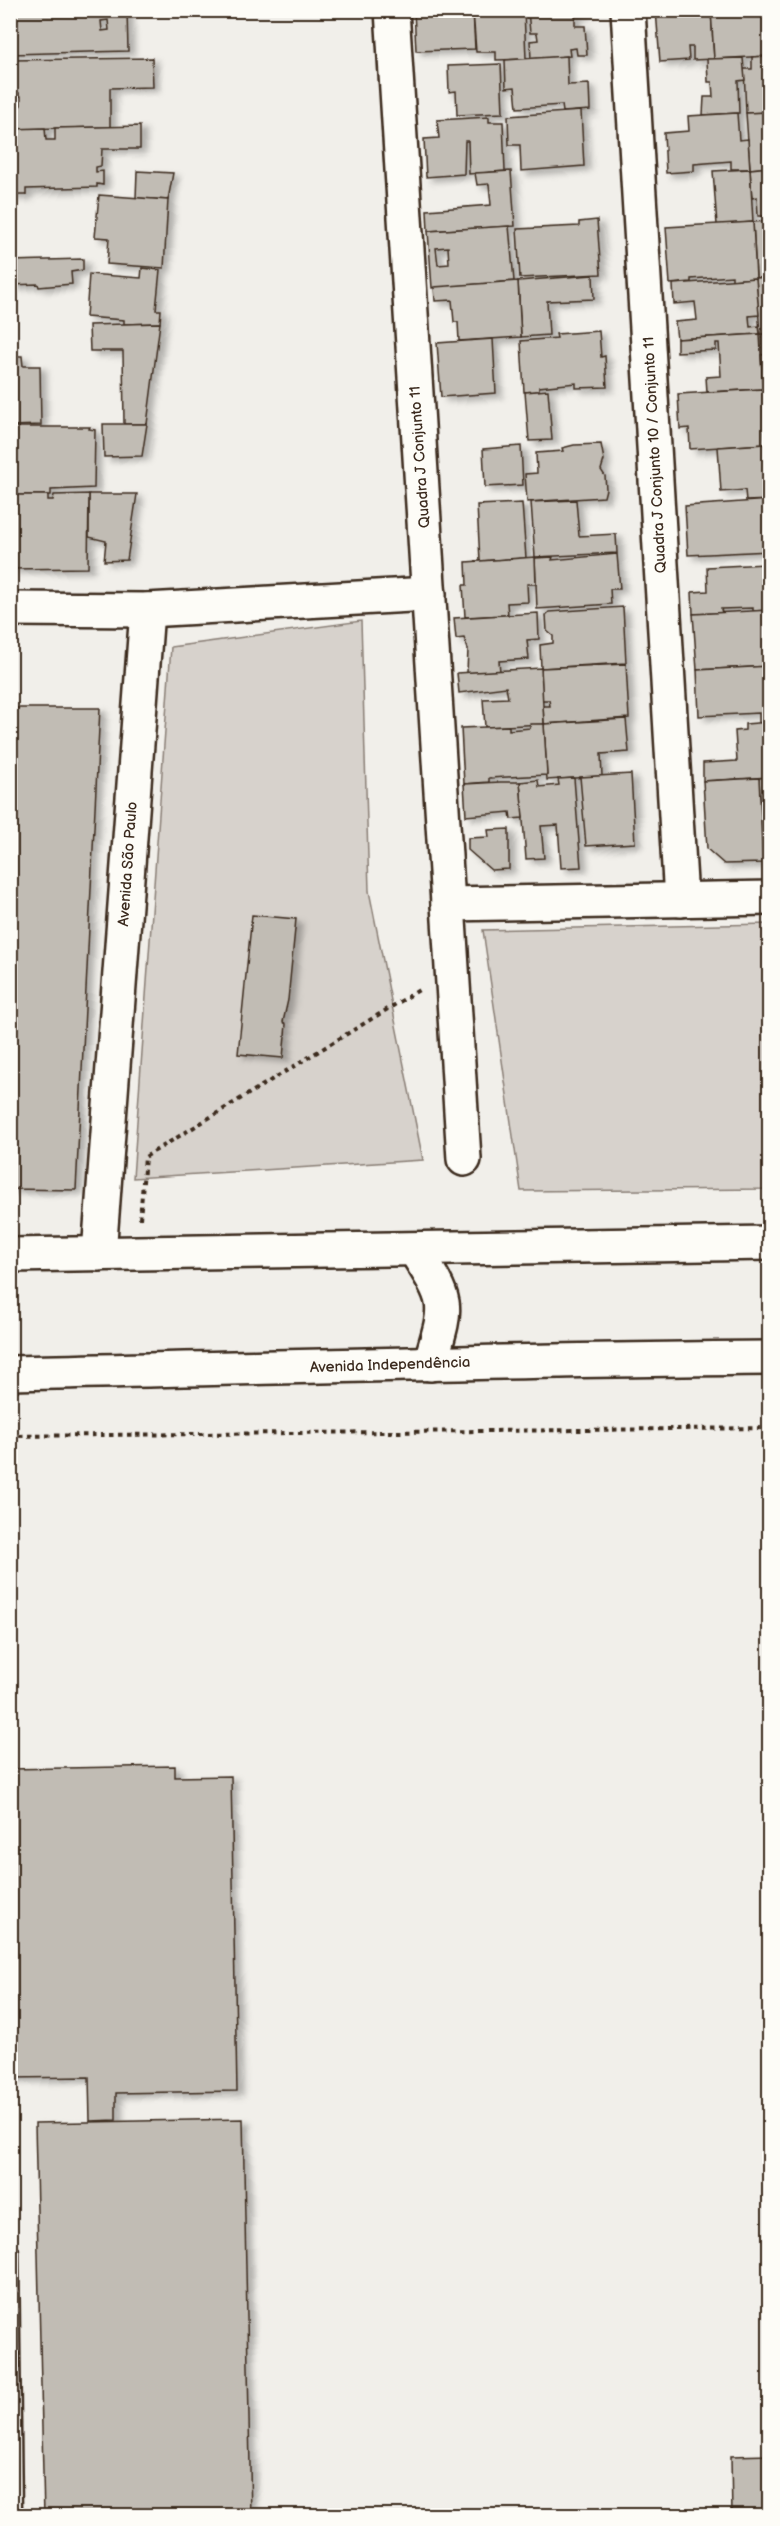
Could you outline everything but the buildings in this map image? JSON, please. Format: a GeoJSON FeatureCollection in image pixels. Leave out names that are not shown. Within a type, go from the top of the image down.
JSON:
{"type":"FeatureCollection","features":[{"type":"Feature","properties":{"kind":"street","name":"Quadra J Conjunto 11"},"geometry":{"type":"LineString","coordinates":[[392,10],[464,1159]]}},
{"type":"Feature","properties":{"kind":"street","name":"Quadra J Conjunto 10 / Conjunto 11"},"geometry":{"type":"LineString","coordinates":[[628,10],[681,900]]}},
{"type":"Feature","properties":{"kind":"street"},"geometry":{"type":"LineString","coordinates":[[10,609],[147,610],[429,594]]}},
{"type":"Feature","properties":{"kind":"street","name":"Avenida São Paulo"},"geometry":{"type":"LineString","coordinates":[[99,1254],[147,610]]}},
{"type":"Feature","properties":{"kind":"street"},"geometry":{"type":"LineString","coordinates":[[448,904],[770,898]]}},
{"type":"Feature","properties":{"kind":"street"},"geometry":{"type":"LineString","coordinates":[[10,1255],[770,1244]]}},
{"type":"Feature","properties":{"kind":"street"},"geometry":{"type":"LineString","coordinates":[[415,1250],[440,1288],[444,1306],[444,1318],[430,1364]]}},
{"type":"Feature","properties":{"kind":"street"},"geometry":{"type":"LineString","coordinates":[[10,1272],[65,1254]]}},
{"type":"Feature","properties":{"kind":"street","name":"Avenida Independência"},"geometry":{"type":"LineString","coordinates":[[10,1373],[430,1364],[514,1360],[770,1358]]}},
{"type":"Feature","properties":{"kind":"lane"},"geometry":{"type":"LineString","coordinates":[[10,2252],[13,2516]]}},
{"type":"Feature","properties":{"kind":"path"},"geometry":{"type":"LineString","coordinates":[[140,1226],[146,1156],[452,970]]}},
{"type":"Feature","properties":{"kind":"path"},"geometry":{"type":"LineString","coordinates":[[10,1436],[770,1428]]}},
{"type":"Feature","properties":{"kind":"shaded area"},"geometry":{"type":"Polygon","coordinates":[[[361,621],[369,891],[423,1160],[133,1178],[171,647],[361,621]]]}},
{"type":"Feature","properties":{"kind":"shaded area"},"geometry":{"type":"Polygon","coordinates":[[[769,924],[769,1189],[521,1191],[483,930],[769,924]]]}}]}
